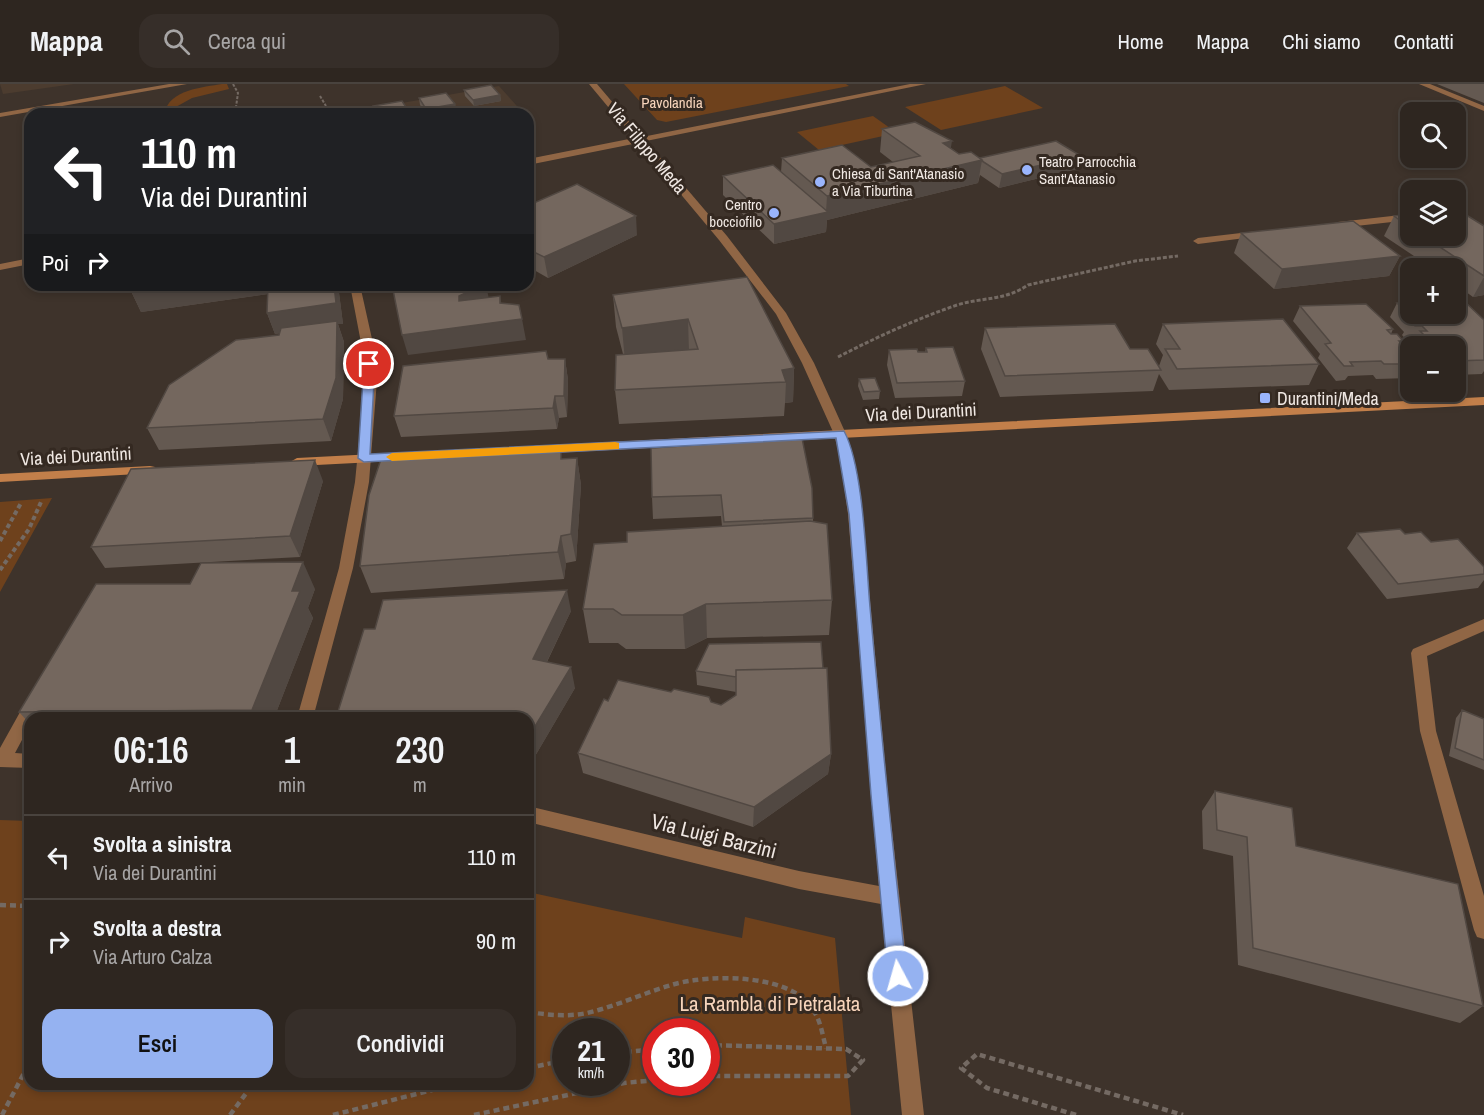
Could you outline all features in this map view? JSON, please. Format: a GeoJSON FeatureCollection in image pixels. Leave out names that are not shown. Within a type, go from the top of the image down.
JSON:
{"type":"FeatureCollection","features":[{"type":"Feature","properties":{"kind":"street"},"geometry":{"type":"LineString","coordinates":[[41,108],[183,84]]}},
{"type":"Feature","properties":{"kind":"street","name":"Via Filippo Meda"},"geometry":{"type":"LineString","coordinates":[[593,84],[743,262],[781,313],[808,363],[840,434],[847,458],[855,514],[890,897],[915,1111]]}},
{"type":"Feature","properties":{"kind":"street"},"geometry":{"type":"LineString","coordinates":[[534,161],[922,84]]}},
{"type":"Feature","properties":{"kind":"street"},"geometry":{"type":"LineString","coordinates":[[1423,84],[1484,109]]}},
{"type":"Feature","properties":{"kind":"street"},"geometry":{"type":"LineString","coordinates":[[0,115],[24,111]]}},
{"type":"Feature","properties":{"kind":"street"},"geometry":{"type":"LineString","coordinates":[[1328,226],[1400,218]]}},
{"type":"Feature","properties":{"kind":"street"},"geometry":{"type":"LineString","coordinates":[[1198,241],[1268,233]]}},
{"type":"Feature","properties":{"kind":"street"},"geometry":{"type":"LineString","coordinates":[[0,267],[24,262]]}},
{"type":"Feature","properties":{"kind":"street"},"geometry":{"type":"LineString","coordinates":[[307,712],[346,568],[364,458],[371,380],[368,348],[356,291]]}},
{"type":"Feature","properties":{"kind":"street","name":"Via dei Durantini"},"geometry":{"type":"LineString","coordinates":[[282,463],[1484,401]]}},
{"type":"Feature","properties":{"kind":"street","name":"Via dei Durantini"},"geometry":{"type":"LineString","coordinates":[[0,478],[164,469]]}},
{"type":"Feature","properties":{"kind":"street"},"geometry":{"type":"LineString","coordinates":[[1484,625],[1419,653],[1428,731],[1484,930]]}},
{"type":"Feature","properties":{"kind":"street"},"geometry":{"type":"LineString","coordinates":[[29,712],[46,682]]}},
{"type":"Feature","properties":{"kind":"street"},"geometry":{"type":"LineString","coordinates":[[24,721],[2,760],[24,761]]}},
{"type":"Feature","properties":{"kind":"street","name":"Via Luigi Barzini"},"geometry":{"type":"LineString","coordinates":[[534,815],[799,880],[890,897]]}},
{"type":"Feature","properties":{"kind":"path"},"geometry":{"type":"LineString","coordinates":[[233,84],[238,93],[236,108]]}},
{"type":"Feature","properties":{"kind":"path"},"geometry":{"type":"LineString","coordinates":[[320,96],[326,106]]}},
{"type":"Feature","properties":{"kind":"path"},"geometry":{"type":"LineString","coordinates":[[838,357],[900,326],[960,304],[1013,296],[1028,285],[1077,276],[1135,261],[1198,252],[1198,241]]}},
{"type":"Feature","properties":{"kind":"path"},"geometry":{"type":"LineString","coordinates":[[0,570],[29,529],[43,496]]}},
{"type":"Feature","properties":{"kind":"path"},"geometry":{"type":"LineString","coordinates":[[0,541],[23,497]]}},
{"type":"Feature","properties":{"kind":"path"},"geometry":{"type":"LineString","coordinates":[[0,905],[24,906]]}},
{"type":"Feature","properties":{"kind":"path"},"geometry":{"type":"LineString","coordinates":[[534,1013],[554,1016],[587,1013],[677,983],[706,979],[754,979],[794,990],[815,1011],[826,1048]]}},
{"type":"Feature","properties":{"kind":"path"},"geometry":{"type":"LineString","coordinates":[[720,1045],[846,1049],[863,1060],[848,1076],[720,1077]]}},
{"type":"Feature","properties":{"kind":"path"},"geometry":{"type":"LineString","coordinates":[[1076,1115],[987,1088],[961,1068],[977,1054],[1182,1115]]}},
{"type":"Feature","properties":{"kind":"path"},"geometry":{"type":"LineString","coordinates":[[534,1067],[552,1063]]}},
{"type":"Feature","properties":{"kind":"path"},"geometry":{"type":"LineString","coordinates":[[2,1115],[24,1073]]}},
{"type":"Feature","properties":{"kind":"path"},"geometry":{"type":"LineString","coordinates":[[474,1115],[612,1085],[642,1082]]}},
{"type":"Feature","properties":{"kind":"path"},"geometry":{"type":"LineString","coordinates":[[230,1115],[249,1090]]}},
{"type":"Feature","properties":{"kind":"path"},"geometry":{"type":"LineString","coordinates":[[333,1115],[432,1090]]}},
{"type":"Feature","properties":{"kind":"shaded area"},"geometry":{"type":"Polygon","coordinates":[[[0,84],[74,84],[3,94],[0,84]]]}},
{"type":"Feature","properties":{"kind":"shaded area"},"geometry":{"type":"Polygon","coordinates":[[[499,86],[519,108],[373,108],[499,86]]]}},
{"type":"Feature","properties":{"kind":"green space"},"geometry":{"type":"Polygon","coordinates":[[[227,84],[229,89],[192,98],[174,108],[167,108],[173,99],[197,88],[227,84]]]}},
{"type":"Feature","properties":{"kind":"green space","name":"Pavolandia"},"geometry":{"type":"Polygon","coordinates":[[[624,84],[846,84],[849,86],[666,122],[657,120],[624,84]]]}},
{"type":"Feature","properties":{"kind":"green space"},"geometry":{"type":"Polygon","coordinates":[[[1005,86],[1043,108],[941,130],[905,107],[1005,86]]]}},
{"type":"Feature","properties":{"kind":"green space"},"geometry":{"type":"Polygon","coordinates":[[[873,116],[897,133],[819,150],[797,132],[873,116]]]}},
{"type":"Feature","properties":{"kind":"green space"},"geometry":{"type":"Polygon","coordinates":[[[52,498],[0,592],[0,502],[52,498]]]}},
{"type":"Feature","properties":{"kind":"green space","name":"La Rambla di Pietralata"},"geometry":{"type":"Polygon","coordinates":[[[0,820],[24,821],[24,1090],[534,1090],[534,893],[742,938],[745,917],[835,938],[851,1115],[0,1115],[0,820]]]}},
{"type":"Feature","properties":{"kind":"building"},"geometry":{"type":"Polygon","coordinates":[[[491,85],[500,95],[473,100],[464,90],[491,85]]]}},
{"type":"Feature","properties":{"kind":"building"},"geometry":{"type":"Polygon","coordinates":[[[446,93],[455,104],[425,108],[419,98],[446,93]]]}},
{"type":"Feature","properties":{"kind":"building"},"geometry":{"type":"Polygon","coordinates":[[[402,101],[406,108],[374,108],[373,106],[402,101]]]}},
{"type":"Feature","properties":{"kind":"building"},"geometry":{"type":"Polygon","coordinates":[[[915,122],[952,141],[943,143],[959,154],[971,152],[982,160],[827,196],[782,158],[842,145],[871,167],[920,156],[882,129],[915,122]]]}},
{"type":"Feature","properties":{"kind":"building"},"geometry":{"type":"Polygon","coordinates":[[[1056,141],[1081,156],[1002,174],[980,158],[1056,141]]]}},
{"type":"Feature","properties":{"kind":"building"},"geometry":{"type":"Polygon","coordinates":[[[773,165],[828,212],[774,224],[723,176],[773,165]]]}},
{"type":"Feature","properties":{"kind":"building"},"geometry":{"type":"Polygon","coordinates":[[[577,184],[636,216],[544,257],[534,252],[534,203],[577,184]]]}},
{"type":"Feature","properties":{"kind":"building"},"geometry":{"type":"Polygon","coordinates":[[[1466,215],[1484,226],[1484,276],[1466,264],[1466,258],[1457,258],[1438,246],[1466,246],[1466,215]]]}},
{"type":"Feature","properties":{"kind":"building"},"geometry":{"type":"Polygon","coordinates":[[[1353,221],[1400,256],[1282,269],[1241,233],[1353,221]]]}},
{"type":"Feature","properties":{"kind":"building"},"geometry":{"type":"Polygon","coordinates":[[[747,277],[794,368],[782,370],[786,382],[615,390],[616,355],[698,349],[688,319],[622,328],[613,295],[747,277]]]}},
{"type":"Feature","properties":{"kind":"building"},"geometry":{"type":"Polygon","coordinates":[[[268,291],[335,291],[336,303],[267,313],[268,291]]]}},
{"type":"Feature","properties":{"kind":"building"},"geometry":{"type":"Polygon","coordinates":[[[393,291],[470,291],[459,296],[459,301],[500,296],[500,303],[519,305],[522,319],[402,335],[393,291]]]}},
{"type":"Feature","properties":{"kind":"building"},"geometry":{"type":"Polygon","coordinates":[[[1466,303],[1484,320],[1484,360],[1466,361],[1466,336],[1425,336],[1420,331],[1427,331],[1422,326],[1413,324],[1466,324],[1466,303]]]}},
{"type":"Feature","properties":{"kind":"building"},"geometry":{"type":"Polygon","coordinates":[[[1366,304],[1393,329],[1387,330],[1391,334],[1397,334],[1400,338],[1400,364],[1384,364],[1381,361],[1350,362],[1353,366],[1344,366],[1325,344],[1331,343],[1300,306],[1366,304]]]}},
{"type":"Feature","properties":{"kind":"building"},"geometry":{"type":"Polygon","coordinates":[[[1283,319],[1319,364],[1177,369],[1165,349],[1180,349],[1163,324],[1283,319]]]}},
{"type":"Feature","properties":{"kind":"building"},"geometry":{"type":"Polygon","coordinates":[[[337,321],[336,378],[323,419],[147,428],[169,385],[236,340],[279,335],[281,328],[337,321]]]}},
{"type":"Feature","properties":{"kind":"building"},"geometry":{"type":"Polygon","coordinates":[[[1115,324],[1130,349],[1148,349],[1161,370],[1005,376],[985,328],[1115,324]]]}},
{"type":"Feature","properties":{"kind":"building"},"geometry":{"type":"Polygon","coordinates":[[[953,347],[965,381],[897,383],[889,350],[917,349],[918,352],[927,352],[926,348],[953,347]]]}},
{"type":"Feature","properties":{"kind":"building"},"geometry":{"type":"Polygon","coordinates":[[[546,351],[548,359],[565,359],[564,396],[555,396],[553,408],[394,416],[403,366],[546,351]]]}},
{"type":"Feature","properties":{"kind":"building"},"geometry":{"type":"Polygon","coordinates":[[[875,378],[880,391],[864,392],[859,379],[875,378]]]}},
{"type":"Feature","properties":{"kind":"building"},"geometry":{"type":"Polygon","coordinates":[[[802,438],[812,488],[813,518],[724,522],[721,495],[652,497],[651,448],[802,438]]]}},
{"type":"Feature","properties":{"kind":"building"},"geometry":{"type":"Polygon","coordinates":[[[561,450],[561,459],[577,458],[571,534],[561,536],[558,552],[360,566],[369,495],[381,459],[561,450]]]}},
{"type":"Feature","properties":{"kind":"building"},"geometry":{"type":"Polygon","coordinates":[[[315,460],[290,536],[91,547],[131,469],[315,460]]]}},
{"type":"Feature","properties":{"kind":"building"},"geometry":{"type":"Polygon","coordinates":[[[810,521],[827,524],[832,600],[706,604],[683,615],[622,615],[613,609],[583,609],[594,544],[627,542],[627,532],[810,521]]]}},
{"type":"Feature","properties":{"kind":"building"},"geometry":{"type":"Polygon","coordinates":[[[1400,529],[1405,534],[1421,532],[1431,542],[1458,539],[1484,567],[1484,574],[1398,584],[1357,533],[1400,529]]]}},
{"type":"Feature","properties":{"kind":"building"},"geometry":{"type":"Polygon","coordinates":[[[303,562],[292,591],[300,591],[252,710],[19,712],[96,584],[190,584],[201,563],[303,562]]]}},
{"type":"Feature","properties":{"kind":"building"},"geometry":{"type":"Polygon","coordinates":[[[567,590],[533,659],[571,667],[534,728],[534,712],[338,712],[364,629],[375,629],[383,600],[567,590]]]}},
{"type":"Feature","properties":{"kind":"building"},"geometry":{"type":"Polygon","coordinates":[[[821,642],[823,668],[736,670],[736,677],[696,671],[709,644],[821,642]]]}},
{"type":"Feature","properties":{"kind":"building"},"geometry":{"type":"Polygon","coordinates":[[[827,668],[831,754],[754,807],[578,753],[604,699],[608,701],[618,680],[671,692],[674,689],[709,697],[711,702],[721,705],[736,695],[736,670],[827,668]]]}},
{"type":"Feature","properties":{"kind":"building"},"geometry":{"type":"Polygon","coordinates":[[[1462,710],[1484,719],[1484,760],[1455,748],[1462,710]]]}},
{"type":"Feature","properties":{"kind":"building"},"geometry":{"type":"Polygon","coordinates":[[[1215,791],[1292,808],[1296,846],[1458,884],[1483,1006],[1253,948],[1247,837],[1217,830],[1215,791]]]}},
{"type":"Feature","properties":{"kind":"slow traffic"},"geometry":{"type":"LineString","coordinates":[[392,457],[615,446]]}},
{"type":"Feature","properties":{"kind":"place","name":"Teatro Parrocchia Sant'Atanasio"},"geometry":{"type":"Point","coordinates":[1027,170]}},
{"type":"Feature","properties":{"kind":"place","name":"Chiesa di Sant'Atanasio a Via Tiburtina"},"geometry":{"type":"Point","coordinates":[820,182]}},
{"type":"Feature","properties":{"kind":"place","name":"Centro bocciofilo"},"geometry":{"type":"Point","coordinates":[774,213]}},
{"type":"Feature","properties":{"kind":"place","name":"Durantini/Meda"},"geometry":{"type":"Point","coordinates":[1265,398]}},
{"type":"Feature","properties":{"kind":"route"},"geometry":{"type":"LineString","coordinates":[[369,364],[371,380],[364,458],[840,434],[847,458],[853,495],[879,795],[898,976]]}}]}
